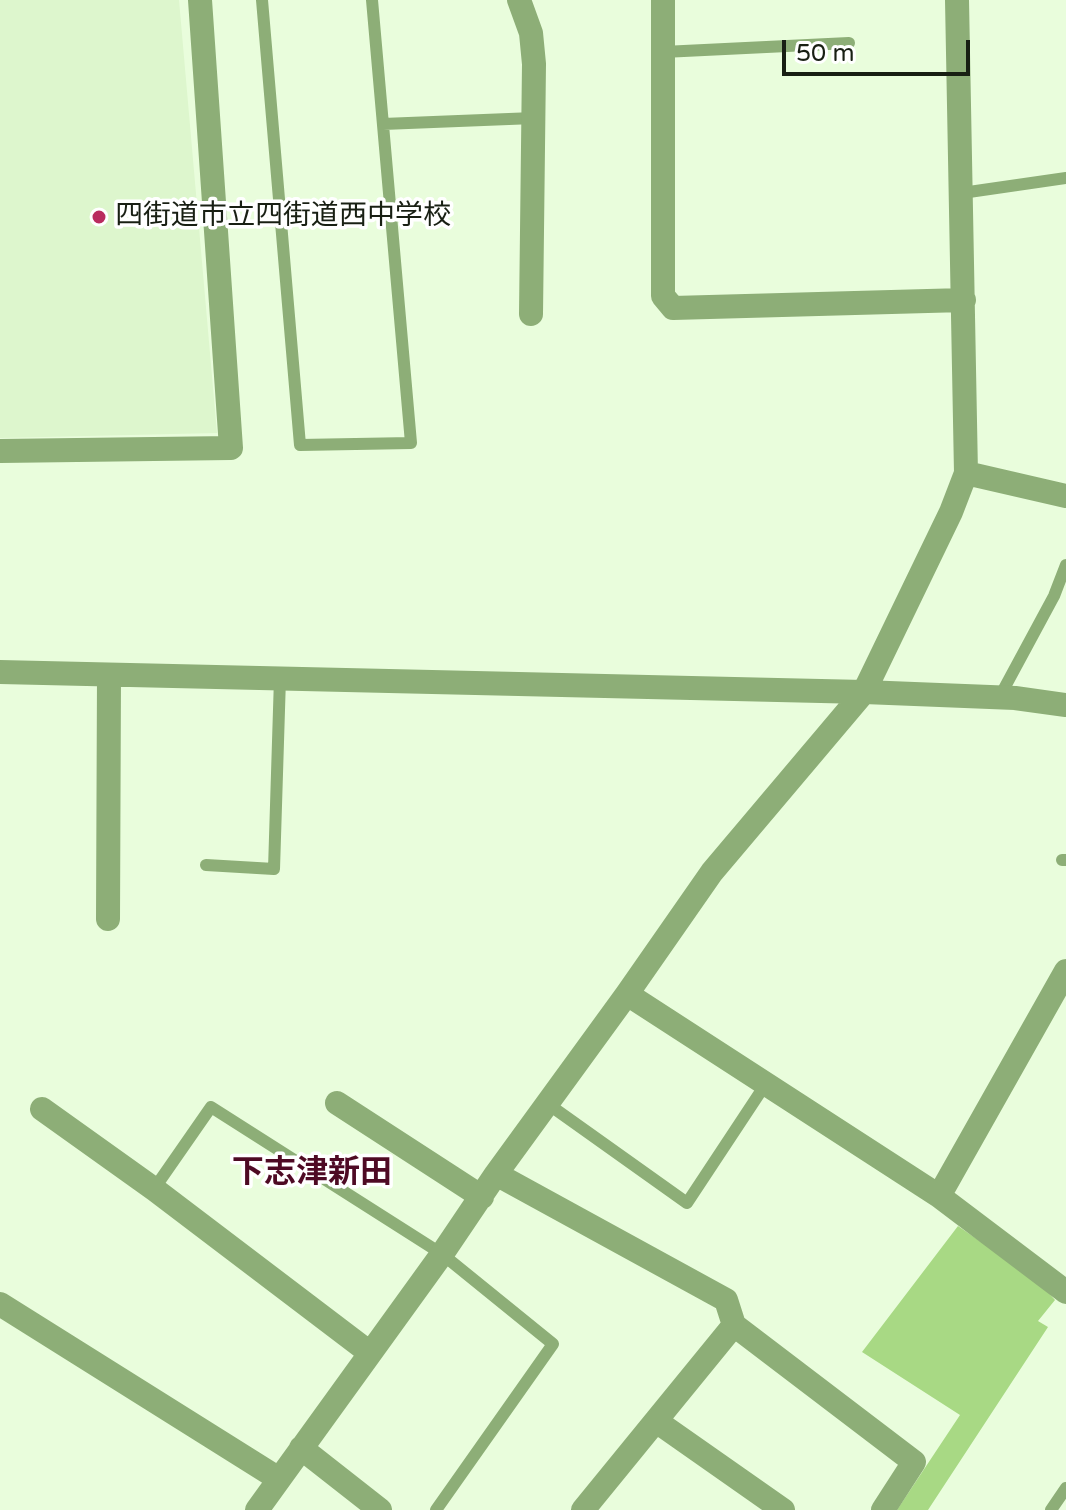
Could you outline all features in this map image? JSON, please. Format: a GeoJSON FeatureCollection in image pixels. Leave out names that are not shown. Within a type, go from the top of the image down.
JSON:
{"type":"FeatureCollection","features":[{"type":"Feature","properties":{"kind":"street"},"geometry":{"type":"LineString","coordinates":[[0,451],[231,448],[200,0]]}},
{"type":"Feature","properties":{"kind":"street"},"geometry":{"type":"LineString","coordinates":[[519,0],[531,33],[534,64],[531,314]]}},
{"type":"Feature","properties":{"kind":"street"},"geometry":{"type":"LineString","coordinates":[[663,0],[663,296],[673,308],[964,300]]}},
{"type":"Feature","properties":{"kind":"street"},"geometry":{"type":"LineString","coordinates":[[257,1510],[712,872],[864,692],[951,512],[966,473],[957,0]]}},
{"type":"Feature","properties":{"kind":"street"},"geometry":{"type":"LineString","coordinates":[[966,473],[1066,496]]}},
{"type":"Feature","properties":{"kind":"street"},"geometry":{"type":"LineString","coordinates":[[0,672],[864,692],[1015,698],[1066,705]]}},
{"type":"Feature","properties":{"kind":"street"},"geometry":{"type":"LineString","coordinates":[[108,919],[109,675]]}},
{"type":"Feature","properties":{"kind":"street"},"geometry":{"type":"LineString","coordinates":[[939,1196],[1066,971]]}},
{"type":"Feature","properties":{"kind":"street"},"geometry":{"type":"LineString","coordinates":[[627,994],[939,1196],[1066,1292]]}},
{"type":"Feature","properties":{"kind":"street"},"geometry":{"type":"LineString","coordinates":[[337,1103],[482,1197]]}},
{"type":"Feature","properties":{"kind":"street"},"geometry":{"type":"LineString","coordinates":[[42,1109],[154,1189],[370,1353]]}},
{"type":"Feature","properties":{"kind":"street"},"geometry":{"type":"LineString","coordinates":[[496,1174],[726,1300],[734,1325],[914,1462],[883,1510]]}},
{"type":"Feature","properties":{"kind":"street"},"geometry":{"type":"LineString","coordinates":[[0,1304],[279,1479]]}},
{"type":"Feature","properties":{"kind":"street"},"geometry":{"type":"LineString","coordinates":[[583,1510],[734,1325]]}},
{"type":"Feature","properties":{"kind":"street"},"geometry":{"type":"LineString","coordinates":[[656,1421],[783,1510]]}},
{"type":"Feature","properties":{"kind":"street"},"geometry":{"type":"LineString","coordinates":[[301,1448],[380,1510]]}},
{"type":"Feature","properties":{"kind":"lane"},"geometry":{"type":"LineString","coordinates":[[262,0],[300,445],[411,443],[372,0]]}},
{"type":"Feature","properties":{"kind":"lane"},"geometry":{"type":"LineString","coordinates":[[663,52],[849,43]]}},
{"type":"Feature","properties":{"kind":"lane"},"geometry":{"type":"LineString","coordinates":[[383,124],[534,118]]}},
{"type":"Feature","properties":{"kind":"lane"},"geometry":{"type":"LineString","coordinates":[[962,193],[1066,178]]}},
{"type":"Feature","properties":{"kind":"lane"},"geometry":{"type":"LineString","coordinates":[[999,698],[1054,596],[1066,565]]}},
{"type":"Feature","properties":{"kind":"lane"},"geometry":{"type":"LineString","coordinates":[[206,865],[274,869],[280,678]]}},
{"type":"Feature","properties":{"kind":"lane"},"geometry":{"type":"LineString","coordinates":[[548,1104],[687,1203],[765,1085]]}},
{"type":"Feature","properties":{"kind":"lane"},"geometry":{"type":"LineString","coordinates":[[154,1189],[211,1107],[442,1254],[553,1344],[436,1510]]}},
{"type":"Feature","properties":{"kind":"lane"},"geometry":{"type":"LineString","coordinates":[[1051,1510],[1066,1488]]}},
{"type":"Feature","properties":{"kind":"shaded area","name":"四街道市立四街道西中学校"},"geometry":{"type":"Polygon","coordinates":[[[0,0],[179,0],[217,433],[0,438],[0,0]]]}},
{"type":"Feature","properties":{"kind":"green space"},"geometry":{"type":"Polygon","coordinates":[[[958,1226],[1039,1282],[1055,1300],[1038,1321],[1048,1327],[928,1510],[897,1510],[960,1415],[862,1352],[958,1226]]]}},
{"type":"Feature","properties":{"kind":"place","name":"四街道市立四街道西中学校"},"geometry":{"type":"Point","coordinates":[99,217]}},
{"type":"Feature","properties":{"kind":"district","name":"下志津新田"},"geometry":{"type":"Point","coordinates":[312,1174]}}]}
